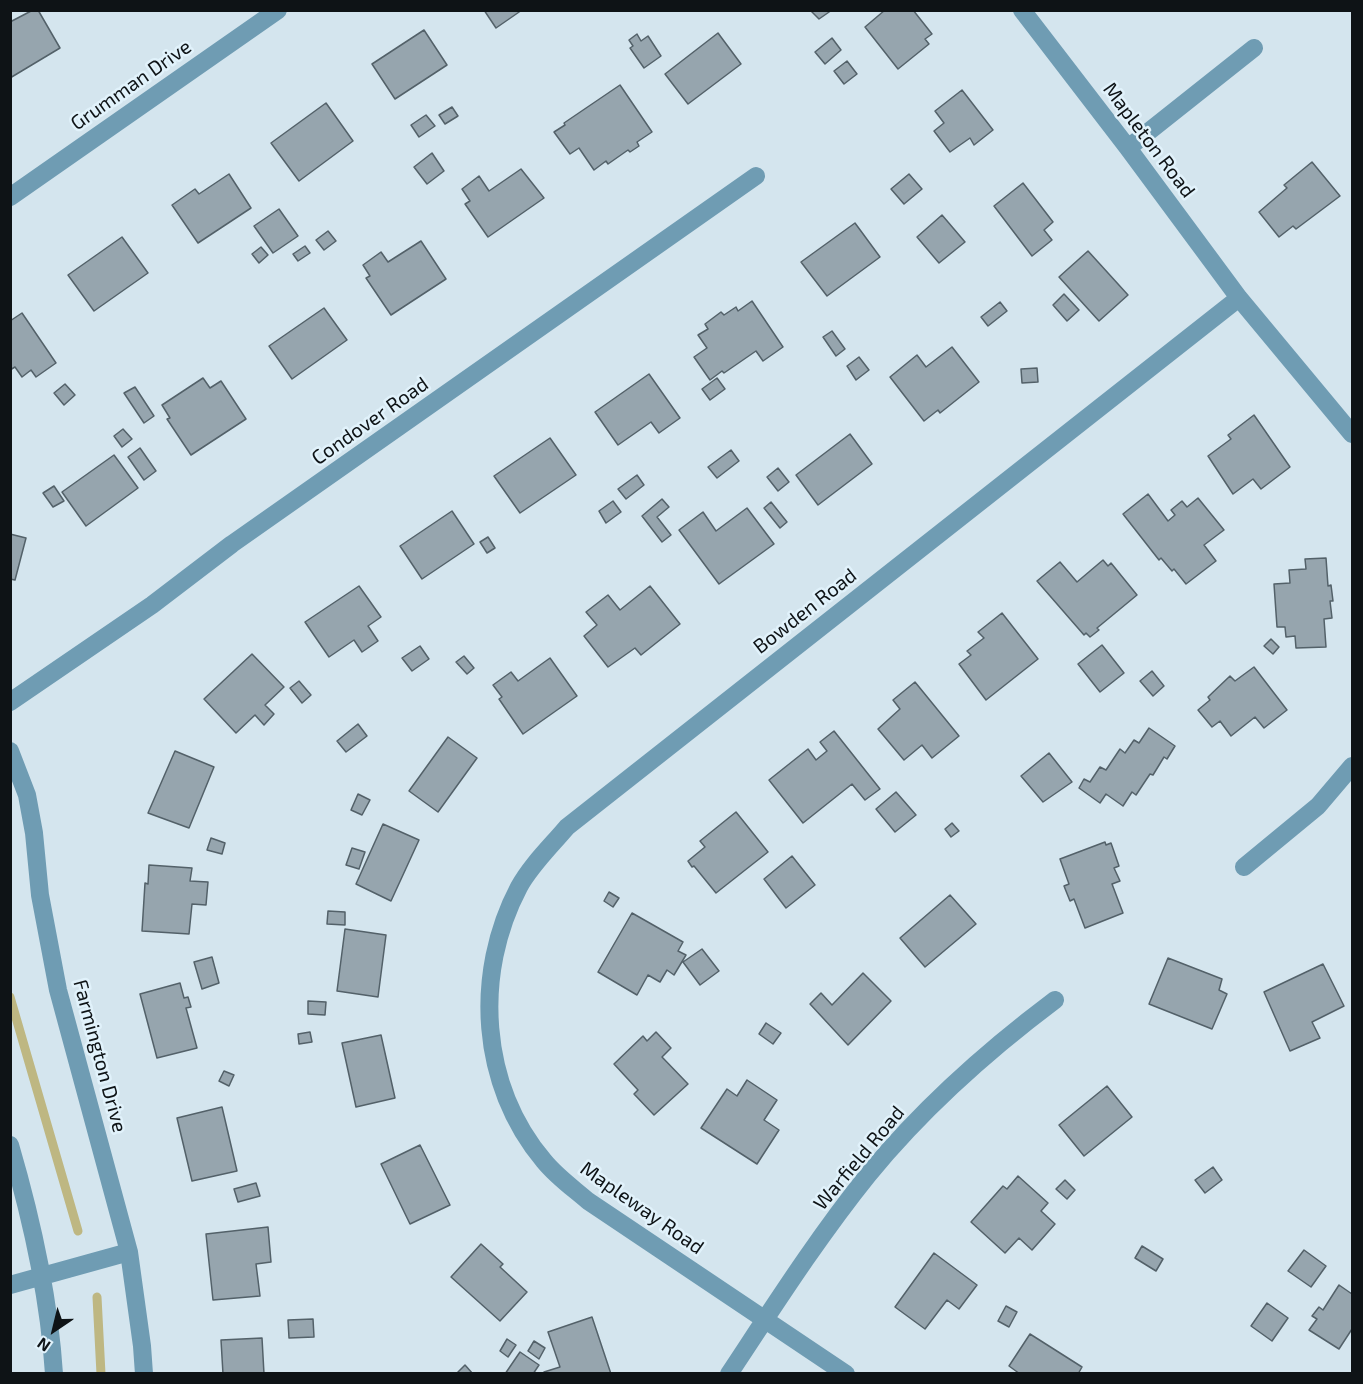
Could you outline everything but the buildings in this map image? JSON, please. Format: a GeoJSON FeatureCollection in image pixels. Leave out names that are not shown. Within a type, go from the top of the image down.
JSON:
{"type":"FeatureCollection","features":[{"type":"Feature","properties":{"kind":"street","name":"Grumman Drive"},"geometry":{"type":"LineString","coordinates":[[10,197],[278,10]]}},
{"type":"Feature","properties":{"kind":"street","name":"Mapleton Road"},"geometry":{"type":"LineString","coordinates":[[1022,10],[1239,298],[1353,434]]}},
{"type":"Feature","properties":{"kind":"street"},"geometry":{"type":"LineString","coordinates":[[1128,148],[1254,48]]}},
{"type":"Feature","properties":{"kind":"street","name":"Condover Road"},"geometry":{"type":"LineString","coordinates":[[10,702],[152,605],[232,544],[756,176]]}},
{"type":"Feature","properties":{"kind":"street","name":"Bowden Road"},"geometry":{"type":"LineString","coordinates":[[488,1019],[492,970],[505,919],[518,888],[527,874],[567,827],[1239,298]]}},
{"type":"Feature","properties":{"kind":"street","name":"Farmington Drive"},"geometry":{"type":"LineString","coordinates":[[10,751],[27,795],[34,833],[40,896],[58,990],[129,1252],[144,1374]]}},
{"type":"Feature","properties":{"kind":"street"},"geometry":{"type":"LineString","coordinates":[[1244,867],[1318,807],[1353,766]]}},
{"type":"Feature","properties":{"kind":"street","name":"Warfield Road"},"geometry":{"type":"LineString","coordinates":[[729,1374],[862,1184],[894,1145],[952,1086],[1012,1033],[1055,1000]]}},
{"type":"Feature","properties":{"kind":"street","name":"Mapleway Road"},"geometry":{"type":"LineString","coordinates":[[488,1019],[493,1057],[507,1101],[530,1142],[544,1162],[560,1178],[588,1201],[846,1374]]}},
{"type":"Feature","properties":{"kind":"street"},"geometry":{"type":"LineString","coordinates":[[10,1145],[20,1177],[43,1276],[52,1339],[54,1374]]}},
{"type":"Feature","properties":{"kind":"street"},"geometry":{"type":"LineString","coordinates":[[10,1285],[129,1252]]}},
{"type":"Feature","properties":{"kind":"waterway"},"geometry":{"type":"LineString","coordinates":[[10,997],[78,1231]]}},
{"type":"Feature","properties":{"kind":"waterway"},"geometry":{"type":"LineString","coordinates":[[97,1297],[101,1374]]}}]}
